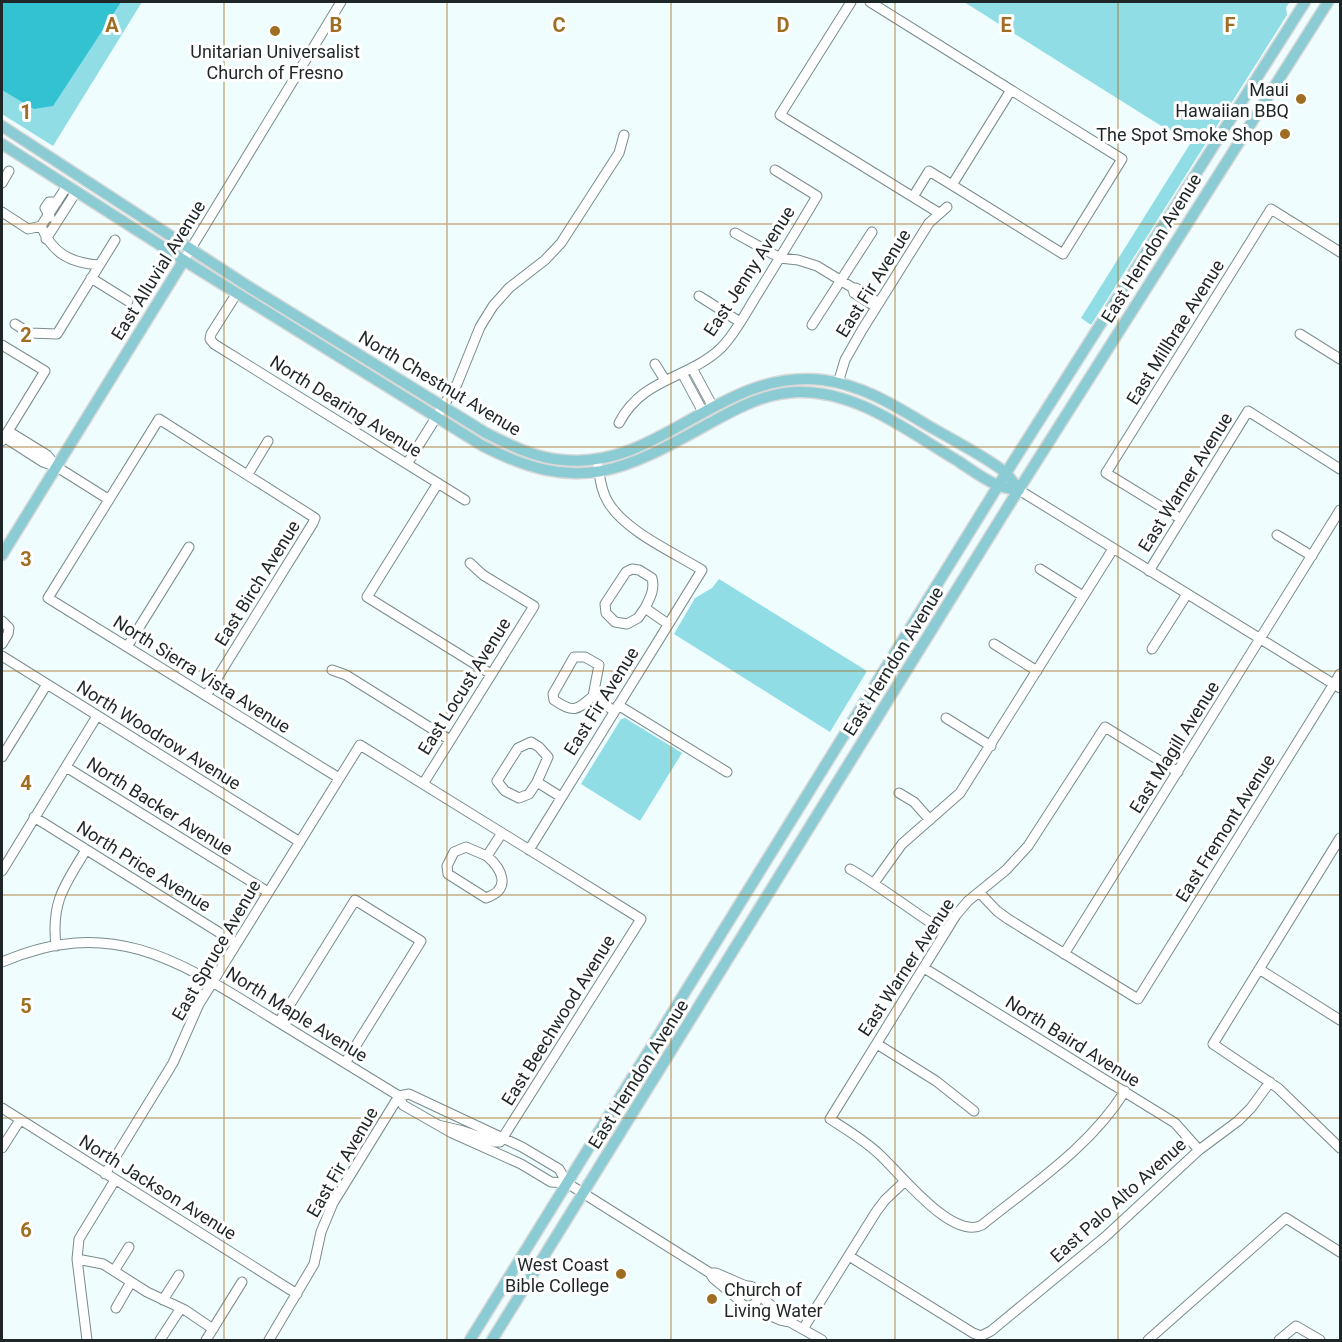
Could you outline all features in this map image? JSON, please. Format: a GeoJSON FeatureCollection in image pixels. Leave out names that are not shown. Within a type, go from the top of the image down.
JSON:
{"type":"FeatureCollection","features":[{"type":"Feature","properties":{"kind":"main road","name":"East Herndon Avenue"},"geometry":{"type":"LineString","coordinates":[[470,1341],[1006,473],[1305,2]]}},
{"type":"Feature","properties":{"kind":"main road","name":"East Herndon Avenue"},"geometry":{"type":"LineString","coordinates":[[492,1341],[1019,490],[1328,2]]}},
{"type":"Feature","properties":{"kind":"main road","name":"North Chestnut Avenue"},"geometry":{"type":"LineString","coordinates":[[2,126],[191,249],[486,433],[527,452],[563,460],[597,460],[625,453],[641,446],[748,390],[787,380],[817,380],[862,389],[885,400],[1006,473],[1019,490]]}},
{"type":"Feature","properties":{"kind":"main road","name":"North Chestnut Avenue"},"geometry":{"type":"LineString","coordinates":[[2,144],[483,446],[523,465],[565,473],[599,473],[649,456],[748,403],[798,392],[831,394],[870,409],[998,486],[1019,490]]}},
{"type":"Feature","properties":{"kind":"main road","name":"East Alluvial Avenue"},"geometry":{"type":"LineString","coordinates":[[2,555],[184,260]]}},
{"type":"Feature","properties":{"kind":"main road"},"geometry":{"type":"LineString","coordinates":[[730,412],[761,392],[796,386],[830,388],[838,383]]}},
{"type":"Feature","properties":{"kind":"main road"},"geometry":{"type":"LineString","coordinates":[[831,394],[841,390],[877,403],[885,400]]}},
{"type":"Feature","properties":{"kind":"street","name":"East Alluvial Avenue"},"geometry":{"type":"LineString","coordinates":[[184,260],[341,2]]}},
{"type":"Feature","properties":{"kind":"street"},"geometry":{"type":"LineString","coordinates":[[851,2],[780,115],[913,197],[929,171],[1063,254],[1122,159],[870,2]]}},
{"type":"Feature","properties":{"kind":"street"},"geometry":{"type":"LineString","coordinates":[[952,185],[1011,90]]}},
{"type":"Feature","properties":{"kind":"street"},"geometry":{"type":"LineString","coordinates":[[407,464],[457,384],[480,327],[493,306],[509,288],[561,243],[619,153],[624,135]]}},
{"type":"Feature","properties":{"kind":"street","name":"East Jenny Avenue"},"geometry":{"type":"LineString","coordinates":[[619,423],[632,403],[645,391],[692,368],[721,347],[740,322],[780,258],[817,196],[775,170]]}},
{"type":"Feature","properties":{"kind":"street"},"geometry":{"type":"LineString","coordinates":[[2,183],[9,171]]}},
{"type":"Feature","properties":{"kind":"street"},"geometry":{"type":"LineString","coordinates":[[2,212],[28,229],[41,226],[57,202],[72,189]]}},
{"type":"Feature","properties":{"kind":"street"},"geometry":{"type":"LineString","coordinates":[[46,239],[57,222],[72,189]]}},
{"type":"Feature","properties":{"kind":"street","name":"East Fir Avenue"},"geometry":{"type":"LineString","coordinates":[[838,383],[850,349],[930,223],[943,210],[913,197]]}},
{"type":"Feature","properties":{"kind":"street","name":"East Millbrae Avenue"},"geometry":{"type":"LineString","coordinates":[[1181,519],[1106,473],[1271,210],[1341,252]]}},
{"type":"Feature","properties":{"kind":"street"},"geometry":{"type":"LineString","coordinates":[[48,216],[57,222]]}},
{"type":"Feature","properties":{"kind":"street"},"geometry":{"type":"LineString","coordinates":[[41,226],[50,245],[65,256],[99,266]]}},
{"type":"Feature","properties":{"kind":"street"},"geometry":{"type":"LineString","coordinates":[[812,325],[872,232]]}},
{"type":"Feature","properties":{"kind":"street"},"geometry":{"type":"LineString","coordinates":[[735,233],[780,258],[798,260],[817,266],[852,288],[854,292],[878,305]]}},
{"type":"Feature","properties":{"kind":"street"},"geometry":{"type":"LineString","coordinates":[[15,324],[29,333],[57,334],[115,240]]}},
{"type":"Feature","properties":{"kind":"street"},"geometry":{"type":"LineString","coordinates":[[91,278],[128,301]]}},
{"type":"Feature","properties":{"kind":"street","name":"North Dearing Avenue"},"geometry":{"type":"LineString","coordinates":[[237,293],[211,334],[210,339],[214,344],[465,500]]}},
{"type":"Feature","properties":{"kind":"street"},"geometry":{"type":"LineString","coordinates":[[699,296],[740,322]]}},
{"type":"Feature","properties":{"kind":"street"},"geometry":{"type":"LineString","coordinates":[[1300,334],[1341,359]]}},
{"type":"Feature","properties":{"kind":"street"},"geometry":{"type":"LineString","coordinates":[[2,345],[45,371],[4,437],[108,499],[159,418],[248,474],[268,441]]}},
{"type":"Feature","properties":{"kind":"street"},"geometry":{"type":"LineString","coordinates":[[655,364],[665,380]]}},
{"type":"Feature","properties":{"kind":"street"},"geometry":{"type":"LineString","coordinates":[[692,368],[708,409]]}},
{"type":"Feature","properties":{"kind":"street"},"geometry":{"type":"LineString","coordinates":[[682,373],[708,409]]}},
{"type":"Feature","properties":{"kind":"street","name":"East Warner Avenue"},"geometry":{"type":"LineString","coordinates":[[1149,570],[1248,411],[1341,469]]}},
{"type":"Feature","properties":{"kind":"street"},"geometry":{"type":"LineString","coordinates":[[597,460],[599,473]]}},
{"type":"Feature","properties":{"kind":"street","name":"East Fir Avenue"},"geometry":{"type":"LineString","coordinates":[[529,850],[702,570],[622,518],[606,498],[599,473]]}},
{"type":"Feature","properties":{"kind":"street","name":"East Birch Avenue"},"geometry":{"type":"LineString","coordinates":[[206,696],[315,518],[248,474]]}},
{"type":"Feature","properties":{"kind":"street"},"geometry":{"type":"LineString","coordinates":[[438,483],[367,597],[491,674]]}},
{"type":"Feature","properties":{"kind":"street","name":"North Chestnut Avenue"},"geometry":{"type":"LineString","coordinates":[[1019,490],[1337,686]]}},
{"type":"Feature","properties":{"kind":"street","name":"North Sierra Vista Avenue"},"geometry":{"type":"LineString","coordinates":[[108,499],[48,598],[339,778]]}},
{"type":"Feature","properties":{"kind":"street","name":"East Magill Avenue"},"geometry":{"type":"LineString","coordinates":[[1064,954],[1341,510]]}},
{"type":"Feature","properties":{"kind":"street"},"geometry":{"type":"LineString","coordinates":[[1277,535],[1312,556]]}},
{"type":"Feature","properties":{"kind":"street"},"geometry":{"type":"LineString","coordinates":[[127,647],[189,547]]}},
{"type":"Feature","properties":{"kind":"street"},"geometry":{"type":"LineString","coordinates":[[874,883],[902,844],[960,793],[1113,549]]}},
{"type":"Feature","properties":{"kind":"street","name":"East Locust Avenue"},"geometry":{"type":"LineString","coordinates":[[423,784],[534,606],[483,575],[470,563]]}},
{"type":"Feature","properties":{"kind":"street"},"geometry":{"type":"LineString","coordinates":[[632,569],[639,570],[652,578],[652,594],[645,608],[638,618],[627,624],[615,622],[606,613],[605,604],[626,572],[632,569]]}},
{"type":"Feature","properties":{"kind":"street"},"geometry":{"type":"LineString","coordinates":[[1040,569],[1083,596]]}},
{"type":"Feature","properties":{"kind":"street"},"geometry":{"type":"LineString","coordinates":[[1152,649],[1187,594]]}},
{"type":"Feature","properties":{"kind":"street"},"geometry":{"type":"LineString","coordinates":[[645,608],[668,624]]}},
{"type":"Feature","properties":{"kind":"street"},"geometry":{"type":"LineString","coordinates":[[2,644],[8,634],[5,625]]}},
{"type":"Feature","properties":{"kind":"street"},"geometry":{"type":"LineString","coordinates":[[994,644],[1037,671]]}},
{"type":"Feature","properties":{"kind":"street","name":"North Woodrow Avenue"},"geometry":{"type":"LineString","coordinates":[[2,656],[300,842]]}},
{"type":"Feature","properties":{"kind":"street"},"geometry":{"type":"LineString","coordinates":[[574,657],[585,657],[599,665],[592,696],[579,708],[568,709],[554,700],[552,694],[574,657]]}},
{"type":"Feature","properties":{"kind":"street"},"geometry":{"type":"LineString","coordinates":[[332,670],[345,675],[450,740]]}},
{"type":"Feature","properties":{"kind":"street","name":"East Fremont Avenue"},"geometry":{"type":"LineString","coordinates":[[1064,954],[1138,999],[1337,686],[1341,674]]}},
{"type":"Feature","properties":{"kind":"street"},"geometry":{"type":"LineString","coordinates":[[2,758],[47,684]]}},
{"type":"Feature","properties":{"kind":"street"},"geometry":{"type":"LineString","coordinates":[[592,696],[727,772]]}},
{"type":"Feature","properties":{"kind":"street"},"geometry":{"type":"LineString","coordinates":[[2,871],[97,716]]}},
{"type":"Feature","properties":{"kind":"street"},"geometry":{"type":"LineString","coordinates":[[946,718],[991,746]]}},
{"type":"Feature","properties":{"kind":"street","name":"East Warner Avenue"},"geometry":{"type":"LineString","coordinates":[[904,1182],[879,1154],[830,1119],[961,908],[1006,870],[1028,846],[1105,727],[1178,772]]}},
{"type":"Feature","properties":{"kind":"street"},"geometry":{"type":"LineString","coordinates":[[531,742],[548,757],[537,782],[529,794],[519,798],[505,791],[498,781],[518,748],[531,742]]}},
{"type":"Feature","properties":{"kind":"street","name":"East Spruce Avenue"},"geometry":{"type":"LineString","coordinates":[[105,1174],[173,1063],[196,1009],[360,745],[423,784]]}},
{"type":"Feature","properties":{"kind":"street","name":"North Backer Avenue"},"geometry":{"type":"LineString","coordinates":[[66,767],[268,892]]}},
{"type":"Feature","properties":{"kind":"street"},"geometry":{"type":"LineString","coordinates":[[537,782],[561,797]]}},
{"type":"Feature","properties":{"kind":"street"},"geometry":{"type":"LineString","coordinates":[[423,784],[529,850]]}},
{"type":"Feature","properties":{"kind":"street"},"geometry":{"type":"LineString","coordinates":[[898,793],[914,802],[930,820]]}},
{"type":"Feature","properties":{"kind":"street","name":"North Price Avenue"},"geometry":{"type":"LineString","coordinates":[[34,817],[237,943]]}},
{"type":"Feature","properties":{"kind":"street"},"geometry":{"type":"LineString","coordinates":[[487,856],[502,833]]}},
{"type":"Feature","properties":{"kind":"street"},"geometry":{"type":"LineString","coordinates":[[1341,838],[1213,1044],[1286,1094],[1341,1148]]}},
{"type":"Feature","properties":{"kind":"street"},"geometry":{"type":"LineString","coordinates":[[466,847],[487,856],[497,864],[503,875],[501,887],[495,895],[486,898],[448,874],[447,866],[454,852],[466,847]]}},
{"type":"Feature","properties":{"kind":"street"},"geometry":{"type":"LineString","coordinates":[[57,946],[55,918],[57,904],[62,890],[86,850]]}},
{"type":"Feature","properties":{"kind":"street","name":"East Beechwood Avenue"},"geometry":{"type":"LineString","coordinates":[[503,1138],[641,919],[529,850]]}},
{"type":"Feature","properties":{"kind":"street"},"geometry":{"type":"LineString","coordinates":[[850,869],[945,932]]}},
{"type":"Feature","properties":{"kind":"street"},"geometry":{"type":"LineString","coordinates":[[979,892],[997,911],[1064,954]]}},
{"type":"Feature","properties":{"kind":"street"},"geometry":{"type":"LineString","coordinates":[[279,1022],[355,900],[420,941],[345,1063]]}},
{"type":"Feature","properties":{"kind":"street","name":"North Maple Avenue"},"geometry":{"type":"LineString","coordinates":[[2,962],[25,953],[81,941],[112,944],[170,959],[213,981],[399,1096],[403,1105],[438,1125],[521,1164],[551,1182],[567,1183]]}},
{"type":"Feature","properties":{"kind":"street","name":"North Baird Avenue"},"geometry":{"type":"LineString","coordinates":[[924,968],[1175,1123],[1198,1149]]}},
{"type":"Feature","properties":{"kind":"street"},"geometry":{"type":"LineString","coordinates":[[1259,969],[1341,1020]]}},
{"type":"Feature","properties":{"kind":"street"},"geometry":{"type":"LineString","coordinates":[[877,1044],[936,1081],[974,1111]]}},
{"type":"Feature","properties":{"kind":"street","name":"East Palo Alto Avenue"},"geometry":{"type":"LineString","coordinates":[[849,1256],[973,1333],[981,1335],[991,1331],[1105,1237],[1198,1149],[1238,1121],[1251,1108],[1270,1082]]}},
{"type":"Feature","properties":{"kind":"street"},"geometry":{"type":"LineString","coordinates":[[803,1329],[881,1206],[904,1182],[934,1208],[963,1227],[973,1229],[982,1225],[1080,1145],[1105,1120],[1125,1091]]}},
{"type":"Feature","properties":{"kind":"street","name":"North Maple Avenue"},"geometry":{"type":"LineString","coordinates":[[399,1096],[409,1094],[503,1138],[559,1169],[567,1183],[710,1273],[742,1304],[790,1322]]}},
{"type":"Feature","properties":{"kind":"street","name":"East Fir Avenue"},"geometry":{"type":"LineString","coordinates":[[269,1341],[314,1264],[321,1232],[333,1203],[399,1096]]}},
{"type":"Feature","properties":{"kind":"street","name":"North Jackson Avenue"},"geometry":{"type":"LineString","coordinates":[[2,1108],[297,1294]]}},
{"type":"Feature","properties":{"kind":"street"},"geometry":{"type":"LineString","coordinates":[[2,1148],[20,1120]]}},
{"type":"Feature","properties":{"kind":"street"},"geometry":{"type":"LineString","coordinates":[[438,1125],[495,1142],[500,1142],[503,1138]]}},
{"type":"Feature","properties":{"kind":"street"},"geometry":{"type":"LineString","coordinates":[[87,1341],[77,1259],[79,1239],[116,1180]]}},
{"type":"Feature","properties":{"kind":"street"},"geometry":{"type":"LineString","coordinates":[[1148,1341],[1286,1218],[1341,1252]]}},
{"type":"Feature","properties":{"kind":"street"},"geometry":{"type":"LineString","coordinates":[[114,1271],[129,1247]]}},
{"type":"Feature","properties":{"kind":"street"},"geometry":{"type":"LineString","coordinates":[[77,1259],[103,1264],[131,1282],[181,1308],[213,1329]]}},
{"type":"Feature","properties":{"kind":"street","name":"North Maple Avenue"},"geometry":{"type":"LineString","coordinates":[[710,1273],[716,1273],[752,1287],[790,1322],[822,1341]]}},
{"type":"Feature","properties":{"kind":"street"},"geometry":{"type":"LineString","coordinates":[[163,1300],[179,1275]]}},
{"type":"Feature","properties":{"kind":"street"},"geometry":{"type":"LineString","coordinates":[[116,1308],[131,1282]]}},
{"type":"Feature","properties":{"kind":"street"},"geometry":{"type":"LineString","coordinates":[[206,1341],[242,1282]]}},
{"type":"Feature","properties":{"kind":"street"},"geometry":{"type":"LineString","coordinates":[[738,1299],[739,1292],[746,1286]]}},
{"type":"Feature","properties":{"kind":"street"},"geometry":{"type":"LineString","coordinates":[[748,1306],[756,1302],[758,1294]]}},
{"type":"Feature","properties":{"kind":"street"},"geometry":{"type":"LineString","coordinates":[[160,1341],[181,1308]]}},
{"type":"Feature","properties":{"kind":"street"},"geometry":{"type":"LineString","coordinates":[[1279,1341],[1296,1326],[1320,1341]]}},
{"type":"Feature","properties":{"kind":"shaded area"},"geometry":{"type":"Polygon","coordinates":[[[2,2],[142,2],[53,146],[2,114],[2,2]]]}},
{"type":"Feature","properties":{"kind":"shaded area"},"geometry":{"type":"Polygon","coordinates":[[[2,2],[121,2],[53,106],[34,109],[2,90],[2,2]]]}},
{"type":"Feature","properties":{"kind":"shaded area"},"geometry":{"type":"Polygon","coordinates":[[[964,2],[1290,2],[1286,7],[1287,15],[1091,325],[1081,318],[1190,144],[964,2]]]}},
{"type":"Feature","properties":{"kind":"shaded area"},"geometry":{"type":"Polygon","coordinates":[[[719,579],[867,671],[830,732],[674,634],[695,598],[712,588],[719,579]]]}},
{"type":"Feature","properties":{"kind":"shaded area"},"geometry":{"type":"Polygon","coordinates":[[[625,718],[682,753],[640,821],[581,784],[621,719],[625,718]]]}},
{"type":"Feature","properties":{"kind":"place","name":"Unitarian Universalist Church of Fresno"},"geometry":{"type":"Point","coordinates":[275,31]}},
{"type":"Feature","properties":{"kind":"place","name":"Maui Hawaiian BBQ"},"geometry":{"type":"Point","coordinates":[1301,99]}},
{"type":"Feature","properties":{"kind":"place","name":"The Spot Smoke Shop"},"geometry":{"type":"Point","coordinates":[1285,134]}},
{"type":"Feature","properties":{"kind":"place","name":"West Coast Bible College"},"geometry":{"type":"Point","coordinates":[621,1274]}},
{"type":"Feature","properties":{"kind":"place","name":"Church of Living Water"},"geometry":{"type":"Point","coordinates":[712,1299]}}]}
